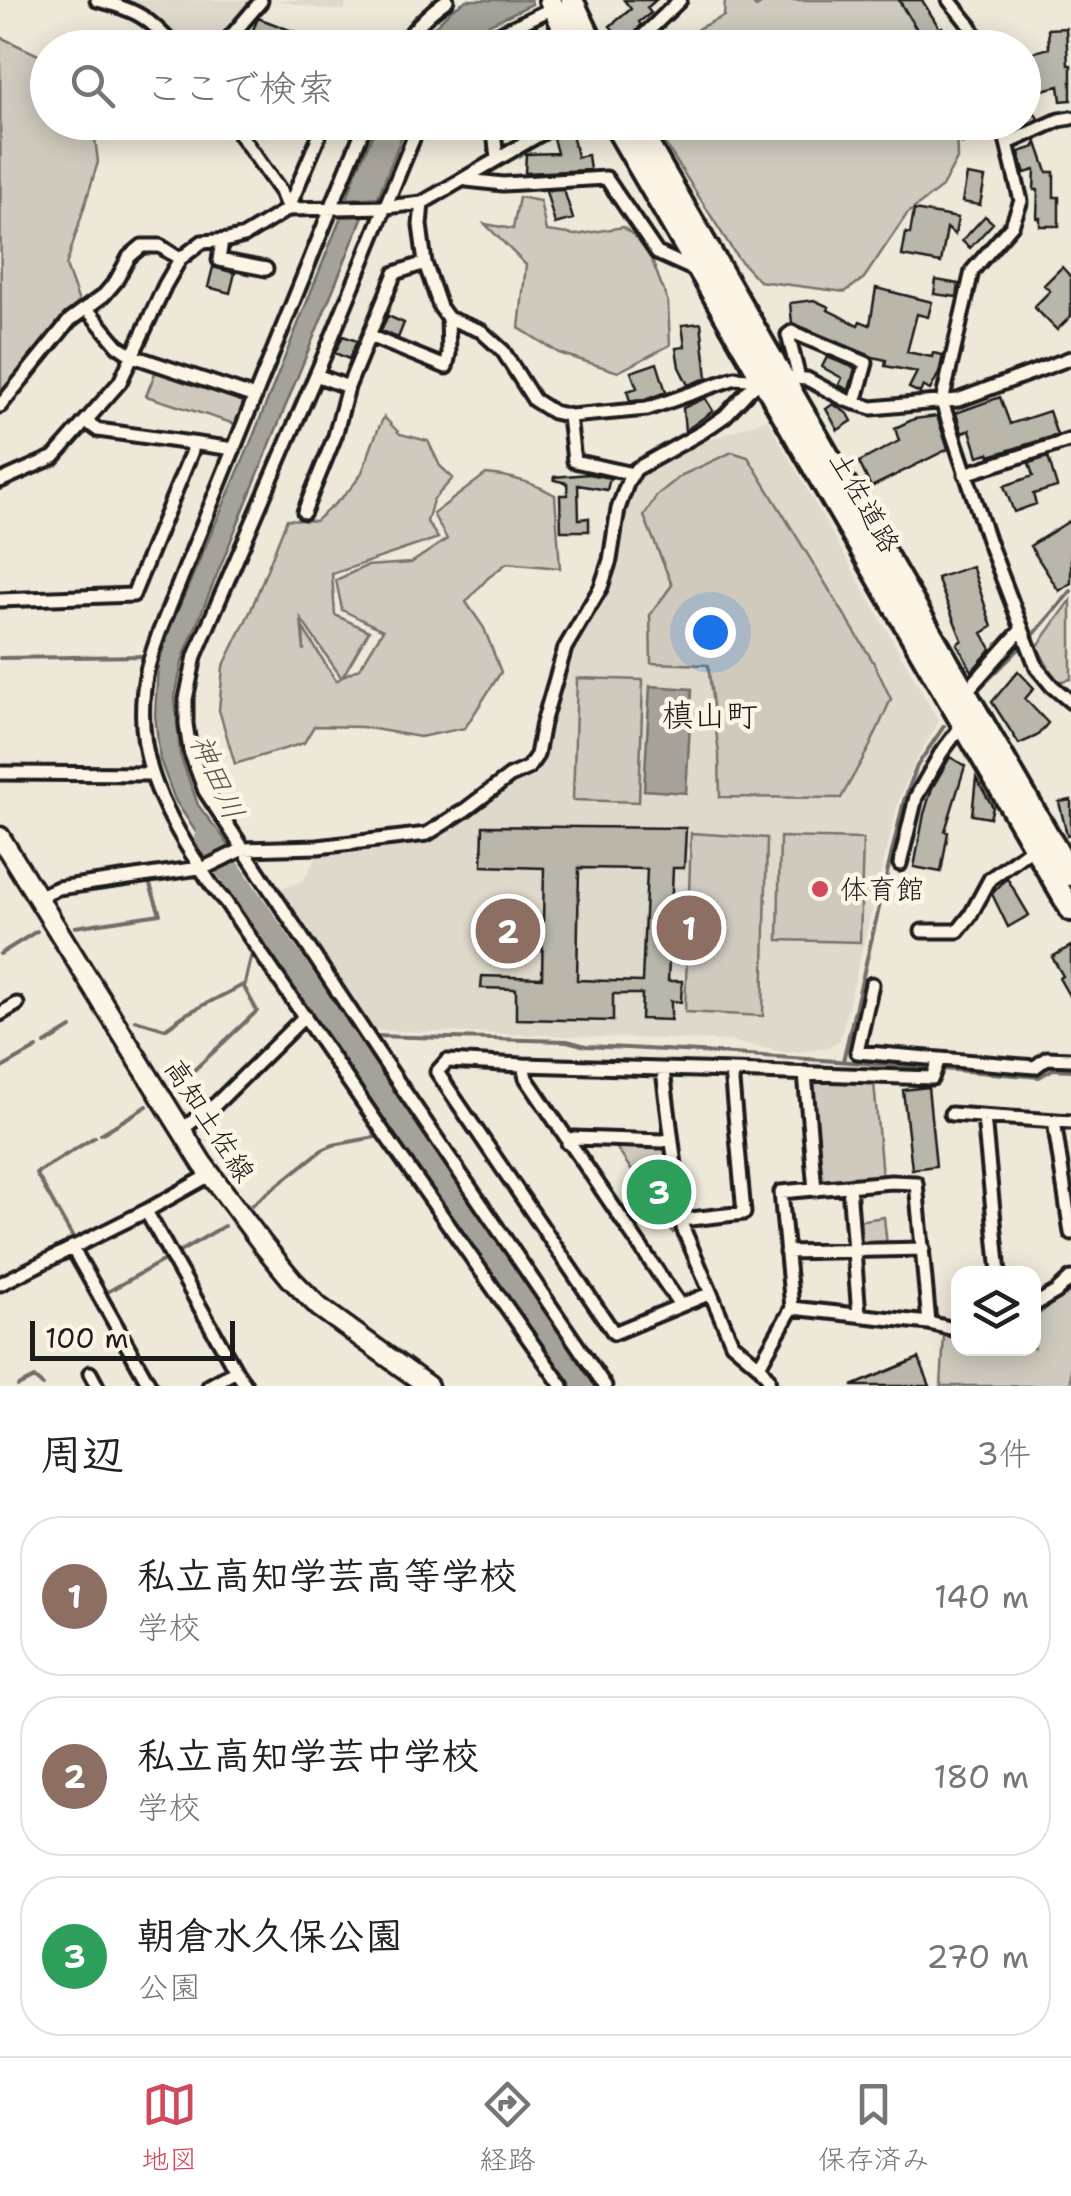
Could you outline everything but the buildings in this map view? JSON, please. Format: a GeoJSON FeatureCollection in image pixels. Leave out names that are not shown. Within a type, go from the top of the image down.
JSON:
{"type":"FeatureCollection","features":[{"type":"Feature","properties":{"kind":"highway"},"geometry":{"type":"LineString","coordinates":[[561,2],[569,30]]}},
{"type":"Feature","properties":{"kind":"highway"},"geometry":{"type":"LineString","coordinates":[[561,2],[582,30]]}},
{"type":"Feature","properties":{"kind":"highway","name":"土佐道路"},"geometry":{"type":"LineString","coordinates":[[622,140],[699,272],[782,378],[963,724],[1071,910]]}},
{"type":"Feature","properties":{"kind":"highway","name":"土佐道路"},"geometry":{"type":"LineString","coordinates":[[645,140],[1071,874]]}},
{"type":"Feature","properties":{"kind":"main road","name":"高知土佐線"},"geometry":{"type":"LineString","coordinates":[[2,846],[210,1175],[292,1280],[319,1307],[428,1386]]}},
{"type":"Feature","properties":{"kind":"street"},"geometry":{"type":"LineString","coordinates":[[96,0],[145,17],[158,30]]}},
{"type":"Feature","properties":{"kind":"street"},"geometry":{"type":"LineString","coordinates":[[412,30],[430,5],[447,0]]}},
{"type":"Feature","properties":{"kind":"street"},"geometry":{"type":"LineString","coordinates":[[649,30],[680,0]]}},
{"type":"Feature","properties":{"kind":"street"},"geometry":{"type":"LineString","coordinates":[[949,0],[972,30]]}},
{"type":"Feature","properties":{"kind":"street"},"geometry":{"type":"LineString","coordinates":[[237,30],[261,1]]}},
{"type":"Feature","properties":{"kind":"street"},"geometry":{"type":"LineString","coordinates":[[505,30],[561,2]]}},
{"type":"Feature","properties":{"kind":"street"},"geometry":{"type":"LineString","coordinates":[[1041,128],[1071,118]]}},
{"type":"Feature","properties":{"kind":"street"},"geometry":{"type":"LineString","coordinates":[[244,140],[281,192],[288,209]]}},
{"type":"Feature","properties":{"kind":"street"},"geometry":{"type":"LineString","coordinates":[[288,209],[318,140]]}},
{"type":"Feature","properties":{"kind":"street"},"geometry":{"type":"LineString","coordinates":[[359,140],[159,633],[147,671],[144,740],[168,816],[204,867],[213,890],[225,901],[562,1386]]}},
{"type":"Feature","properties":{"kind":"street"},"geometry":{"type":"LineString","coordinates":[[412,140],[195,656],[186,699],[190,752],[205,791],[241,851],[605,1386]]}},
{"type":"Feature","properties":{"kind":"street"},"geometry":{"type":"LineString","coordinates":[[495,140],[497,160]]}},
{"type":"Feature","properties":{"kind":"street"},"geometry":{"type":"LineString","coordinates":[[0,482],[54,457],[87,422],[120,382],[180,258],[202,242],[244,236],[288,209],[422,203],[531,140]]}},
{"type":"Feature","properties":{"kind":"street"},"geometry":{"type":"LineString","coordinates":[[1007,140],[1021,201],[1012,225],[972,271],[942,402],[1031,652],[1052,686],[1071,700]]}},
{"type":"Feature","properties":{"kind":"street"},"geometry":{"type":"LineString","coordinates":[[1008,143],[1015,140]]}},
{"type":"Feature","properties":{"kind":"street"},"geometry":{"type":"LineString","coordinates":[[466,180],[503,184],[606,178],[657,254],[699,272]]}},
{"type":"Feature","properties":{"kind":"street"},"geometry":{"type":"LineString","coordinates":[[422,203],[420,225],[425,262],[440,307],[448,318],[481,331],[503,351],[534,400],[568,416],[647,409],[735,378],[807,379],[872,408],[942,402],[958,400],[1071,358]]}},
{"type":"Feature","properties":{"kind":"street"},"geometry":{"type":"LineString","coordinates":[[222,241],[219,260],[266,269]]}},
{"type":"Feature","properties":{"kind":"street"},"geometry":{"type":"LineString","coordinates":[[0,406],[70,320],[104,295],[129,257],[142,246],[160,246],[180,258]]}},
{"type":"Feature","properties":{"kind":"street"},"geometry":{"type":"LineString","coordinates":[[304,512],[335,436],[348,387],[395,273],[425,262]]}},
{"type":"Feature","properties":{"kind":"street"},"geometry":{"type":"LineString","coordinates":[[87,309],[118,346],[133,356],[255,397]]}},
{"type":"Feature","properties":{"kind":"street"},"geometry":{"type":"LineString","coordinates":[[369,336],[446,367],[450,354],[448,318]]}},
{"type":"Feature","properties":{"kind":"street"},"geometry":{"type":"LineString","coordinates":[[782,378],[788,335],[792,332],[866,363],[855,403]]}},
{"type":"Feature","properties":{"kind":"street"},"geometry":{"type":"LineString","coordinates":[[316,375],[348,387]]}},
{"type":"Feature","properties":{"kind":"street"},"geometry":{"type":"LineString","coordinates":[[37,896],[58,888],[204,867],[241,851],[318,847],[427,834],[510,776],[528,768],[537,755],[565,648],[601,587],[628,481],[636,469],[725,416],[748,391],[782,378]]}},
{"type":"Feature","properties":{"kind":"street"},"geometry":{"type":"LineString","coordinates":[[568,416],[574,461],[633,474]]}},
{"type":"Feature","properties":{"kind":"street"},"geometry":{"type":"LineString","coordinates":[[87,422],[98,430],[234,449]]}},
{"type":"Feature","properties":{"kind":"street"},"geometry":{"type":"LineString","coordinates":[[965,474],[1071,440]]}},
{"type":"Feature","properties":{"kind":"street"},"geometry":{"type":"LineString","coordinates":[[0,600],[133,595],[192,444]]}},
{"type":"Feature","properties":{"kind":"street"},"geometry":{"type":"LineString","coordinates":[[966,692],[1022,630]]}},
{"type":"Feature","properties":{"kind":"street"},"geometry":{"type":"LineString","coordinates":[[900,864],[916,797],[963,724]]}},
{"type":"Feature","properties":{"kind":"street"},"geometry":{"type":"LineString","coordinates":[[0,772],[152,774]]}},
{"type":"Feature","properties":{"kind":"street"},"geometry":{"type":"LineString","coordinates":[[922,932],[958,931],[990,879],[1035,846]]}},
{"type":"Feature","properties":{"kind":"street"},"geometry":{"type":"LineString","coordinates":[[872,984],[858,1052],[937,1065],[1035,1066],[1048,1058],[1071,1058]]}},
{"type":"Feature","properties":{"kind":"street"},"geometry":{"type":"LineString","coordinates":[[0,1014],[17,1004]]}},
{"type":"Feature","properties":{"kind":"street"},"geometry":{"type":"LineString","coordinates":[[182,1130],[216,1104],[304,1016]]}},
{"type":"Feature","properties":{"kind":"street"},"geometry":{"type":"LineString","coordinates":[[710,1293],[614,1333],[437,1072],[447,1061],[932,1078],[937,1065]]}},
{"type":"Feature","properties":{"kind":"street"},"geometry":{"type":"LineString","coordinates":[[524,1065],[526,1078],[568,1143],[680,1305]]}},
{"type":"Feature","properties":{"kind":"street"},"geometry":{"type":"LineString","coordinates":[[664,1071],[681,1220],[732,1343],[759,1366],[769,1386]]}},
{"type":"Feature","properties":{"kind":"street"},"geometry":{"type":"LineString","coordinates":[[681,1220],[744,1213],[732,1071]]}},
{"type":"Feature","properties":{"kind":"street"},"geometry":{"type":"LineString","coordinates":[[805,1073],[816,1190]]}},
{"type":"Feature","properties":{"kind":"street"},"geometry":{"type":"LineString","coordinates":[[951,1114],[1071,1122]]}},
{"type":"Feature","properties":{"kind":"street"},"geometry":{"type":"LineString","coordinates":[[984,1117],[998,1266]]}},
{"type":"Feature","properties":{"kind":"street"},"geometry":{"type":"LineString","coordinates":[[1056,1121],[1071,1232]]}},
{"type":"Feature","properties":{"kind":"street"},"geometry":{"type":"LineString","coordinates":[[568,1143],[574,1138],[671,1138]]}},
{"type":"Feature","properties":{"kind":"street"},"geometry":{"type":"LineString","coordinates":[[0,1284],[210,1175]]}},
{"type":"Feature","properties":{"kind":"street"},"geometry":{"type":"LineString","coordinates":[[759,1366],[792,1308],[781,1192],[916,1182],[929,1322]]}},
{"type":"Feature","properties":{"kind":"street"},"geometry":{"type":"LineString","coordinates":[[849,1186],[859,1315]]}},
{"type":"Feature","properties":{"kind":"street"},"geometry":{"type":"LineString","coordinates":[[146,1211],[246,1386]]}},
{"type":"Feature","properties":{"kind":"street"},"geometry":{"type":"LineString","coordinates":[[72,1247],[148,1382],[132,1386]]}},
{"type":"Feature","properties":{"kind":"street"},"geometry":{"type":"LineString","coordinates":[[786,1252],[924,1249]]}},
{"type":"Feature","properties":{"kind":"street"},"geometry":{"type":"LineString","coordinates":[[1041,1301],[1071,1278]]}},
{"type":"Feature","properties":{"kind":"street"},"geometry":{"type":"LineString","coordinates":[[792,1308],[929,1322],[951,1328]]}},
{"type":"Feature","properties":{"kind":"street"},"geometry":{"type":"LineString","coordinates":[[209,1386],[236,1371]]}},
{"type":"Feature","properties":{"kind":"street"},"geometry":{"type":"LineString","coordinates":[[90,1373],[97,1386]]}},
{"type":"Feature","properties":{"kind":"shaded area"},"geometry":{"type":"Polygon","coordinates":[[[122,0],[258,0],[232,30],[170,30],[150,11],[122,0]]]}},
{"type":"Feature","properties":{"kind":"shaded area"},"geometry":{"type":"Polygon","coordinates":[[[274,0],[346,0],[345,10],[326,10],[274,0]]]}},
{"type":"Feature","properties":{"kind":"shaded area"},"geometry":{"type":"Polygon","coordinates":[[[467,0],[531,0],[532,4],[477,30],[431,30],[467,0]]]}},
{"type":"Feature","properties":{"kind":"shaded area"},"geometry":{"type":"Polygon","coordinates":[[[725,0],[750,0],[756,7],[767,0],[898,0],[917,30],[697,30],[724,16],[725,0]]]}},
{"type":"Feature","properties":{"kind":"shaded area"},"geometry":{"type":"Polygon","coordinates":[[[0,37],[30,51],[30,140],[95,140],[98,162],[66,266],[79,302],[1,392],[0,37]]]}},
{"type":"Feature","properties":{"kind":"shaded area"},"geometry":{"type":"Polygon","coordinates":[[[370,140],[400,140],[378,197],[347,199],[370,140]]]}},
{"type":"Feature","properties":{"kind":"shaded area"},"geometry":{"type":"Polygon","coordinates":[[[663,140],[956,140],[957,159],[942,187],[907,214],[864,278],[845,292],[759,281],[737,257],[663,140]]]}},
{"type":"Feature","properties":{"kind":"shaded area"},"geometry":{"type":"Polygon","coordinates":[[[519,197],[540,201],[546,231],[576,235],[623,227],[646,245],[668,302],[670,345],[618,372],[559,353],[519,328],[526,265],[485,224],[513,229],[519,197]]]}},
{"type":"Feature","properties":{"kind":"shaded area"},"geometry":{"type":"Polygon","coordinates":[[[363,216],[183,658],[175,697],[180,755],[198,805],[229,846],[210,854],[175,800],[160,760],[155,715],[158,665],[341,217],[363,216]]]}},
{"type":"Feature","properties":{"kind":"shaded area"},"geometry":{"type":"Polygon","coordinates":[[[157,368],[249,398],[238,425],[146,396],[157,368]]]}},
{"type":"Feature","properties":{"kind":"shaded area"},"geometry":{"type":"Polygon","coordinates":[[[384,417],[400,434],[428,441],[440,466],[453,478],[433,500],[427,522],[438,538],[332,574],[335,615],[369,631],[343,676],[360,668],[383,630],[342,610],[336,580],[366,566],[411,563],[447,539],[433,514],[486,474],[522,480],[555,495],[560,568],[507,563],[466,602],[484,628],[501,672],[465,728],[420,737],[362,727],[314,726],[304,743],[235,764],[219,710],[223,667],[251,610],[287,519],[315,521],[347,492],[362,472],[384,417]],[[301,619],[304,651],[303,628],[336,681],[341,678],[301,619]]]}},
{"type":"Feature","properties":{"kind":"shaded area"},"geometry":{"type":"Polygon","coordinates":[[[767,419],[939,722],[899,799],[840,1040],[829,1048],[788,1053],[729,1041],[371,1030],[275,890],[303,881],[317,855],[428,841],[516,778],[530,773],[568,653],[611,578],[623,513],[637,476],[679,451],[767,419]]]}},
{"type":"Feature","properties":{"kind":"shaded area"},"geometry":{"type":"Polygon","coordinates":[[[732,452],[748,457],[874,663],[891,699],[841,798],[720,797],[708,665],[651,663],[650,615],[672,585],[644,516],[657,495],[682,475],[732,452]]]}},
{"type":"Feature","properties":{"kind":"shaded area"},"geometry":{"type":"Polygon","coordinates":[[[1071,600],[1071,679],[1057,682],[1037,647],[1071,600]]]}},
{"type":"Feature","properties":{"kind":"shaded area"},"geometry":{"type":"Polygon","coordinates":[[[577,678],[643,680],[639,802],[573,800],[577,678]]]}},
{"type":"Feature","properties":{"kind":"shaded area"},"geometry":{"type":"Polygon","coordinates":[[[650,686],[692,689],[686,793],[644,790],[650,686]]]}},
{"type":"Feature","properties":{"kind":"shaded area"},"geometry":{"type":"Polygon","coordinates":[[[691,833],[767,838],[763,1016],[685,1012],[691,833]]]}},
{"type":"Feature","properties":{"kind":"shaded area","name":"体育館"},"geometry":{"type":"Polygon","coordinates":[[[780,837],[863,839],[860,942],[778,940],[780,837]]]}},
{"type":"Feature","properties":{"kind":"shaded area"},"geometry":{"type":"Polygon","coordinates":[[[810,1080],[874,1082],[882,1177],[825,1184],[820,1180],[810,1080]]]}},
{"type":"Feature","properties":{"kind":"shaded area"},"geometry":{"type":"Polygon","coordinates":[[[614,1144],[661,1145],[668,1152],[675,1232],[673,1233],[614,1144]]]}},
{"type":"Feature","properties":{"kind":"shaded area"},"geometry":{"type":"Polygon","coordinates":[[[884,1217],[887,1246],[859,1247],[857,1221],[884,1217]]]}},
{"type":"Feature","properties":{"kind":"shaded area"},"geometry":{"type":"Polygon","coordinates":[[[1071,1289],[1071,1386],[941,1386],[944,1336],[951,1337],[951,1356],[1041,1356],[1041,1313],[1071,1289]]]}},
{"type":"Feature","properties":{"kind":"waterway"},"geometry":{"type":"LineString","coordinates":[[979,689],[1071,591]]}},
{"type":"Feature","properties":{"kind":"waterway"},"geometry":{"type":"LineString","coordinates":[[0,658],[147,656]]}},
{"type":"Feature","properties":{"kind":"waterway"},"geometry":{"type":"LineString","coordinates":[[843,1061],[904,801],[917,766],[944,726]]}},
{"type":"Feature","properties":{"kind":"waterway","name":"神田川"},"geometry":{"type":"LineString","coordinates":[[207,838],[584,1386]]}},
{"type":"Feature","properties":{"kind":"waterway"},"geometry":{"type":"LineString","coordinates":[[75,927],[160,914],[149,882],[188,875]]}},
{"type":"Feature","properties":{"kind":"waterway"},"geometry":{"type":"LineString","coordinates":[[255,939],[260,915]]}},
{"type":"Feature","properties":{"kind":"waterway"},"geometry":{"type":"LineString","coordinates":[[0,954],[37,931]]}},
{"type":"Feature","properties":{"kind":"waterway"},"geometry":{"type":"LineString","coordinates":[[135,1020],[165,1029],[245,984],[253,949]]}},
{"type":"Feature","properties":{"kind":"waterway"},"geometry":{"type":"LineString","coordinates":[[175,1088],[257,1011],[244,987]]}},
{"type":"Feature","properties":{"kind":"waterway"},"geometry":{"type":"LineString","coordinates":[[45,1044],[71,1028]]}},
{"type":"Feature","properties":{"kind":"waterway"},"geometry":{"type":"LineString","coordinates":[[340,1035],[360,1035]]}},
{"type":"Feature","properties":{"kind":"waterway"},"geometry":{"type":"LineString","coordinates":[[371,1036],[567,1041],[586,1046],[1039,1077],[1053,1069],[1071,1070]]}},
{"type":"Feature","properties":{"kind":"waterway"},"geometry":{"type":"LineString","coordinates":[[0,1069],[37,1048]]}},
{"type":"Feature","properties":{"kind":"waterway"},"geometry":{"type":"LineString","coordinates":[[101,1134],[147,1106]]}},
{"type":"Feature","properties":{"kind":"waterway"},"geometry":{"type":"LineString","coordinates":[[389,1134],[405,1130]]}},
{"type":"Feature","properties":{"kind":"waterway"},"geometry":{"type":"LineString","coordinates":[[252,1205],[322,1150],[381,1136]]}},
{"type":"Feature","properties":{"kind":"waterway"},"geometry":{"type":"LineString","coordinates":[[73,1238],[36,1173],[95,1137]]}},
{"type":"Feature","properties":{"kind":"waterway"},"geometry":{"type":"LineString","coordinates":[[176,1254],[224,1226]]}},
{"type":"Feature","properties":{"kind":"waterway"},"geometry":{"type":"LineString","coordinates":[[104,1294],[166,1259]]}},
{"type":"Feature","properties":{"kind":"waterway"},"geometry":{"type":"LineString","coordinates":[[18,1386],[34,1378],[43,1386]]}},
{"type":"Feature","properties":{"kind":"place","name":"体育館"},"geometry":{"type":"Point","coordinates":[820,889]}},
{"type":"Feature","properties":{"kind":"place","name":"私立高知学芸高等学校"},"geometry":{"type":"Point","coordinates":[689,928]}},
{"type":"Feature","properties":{"kind":"place","name":"私立高知学芸中学校"},"geometry":{"type":"Point","coordinates":[508,931]}},
{"type":"Feature","properties":{"kind":"place","name":"朝倉水久保公園"},"geometry":{"type":"Point","coordinates":[659,1192]}},
{"type":"Feature","properties":{"kind":"district","name":"槙山町"},"geometry":{"type":"Point","coordinates":[710,715]}}]}
